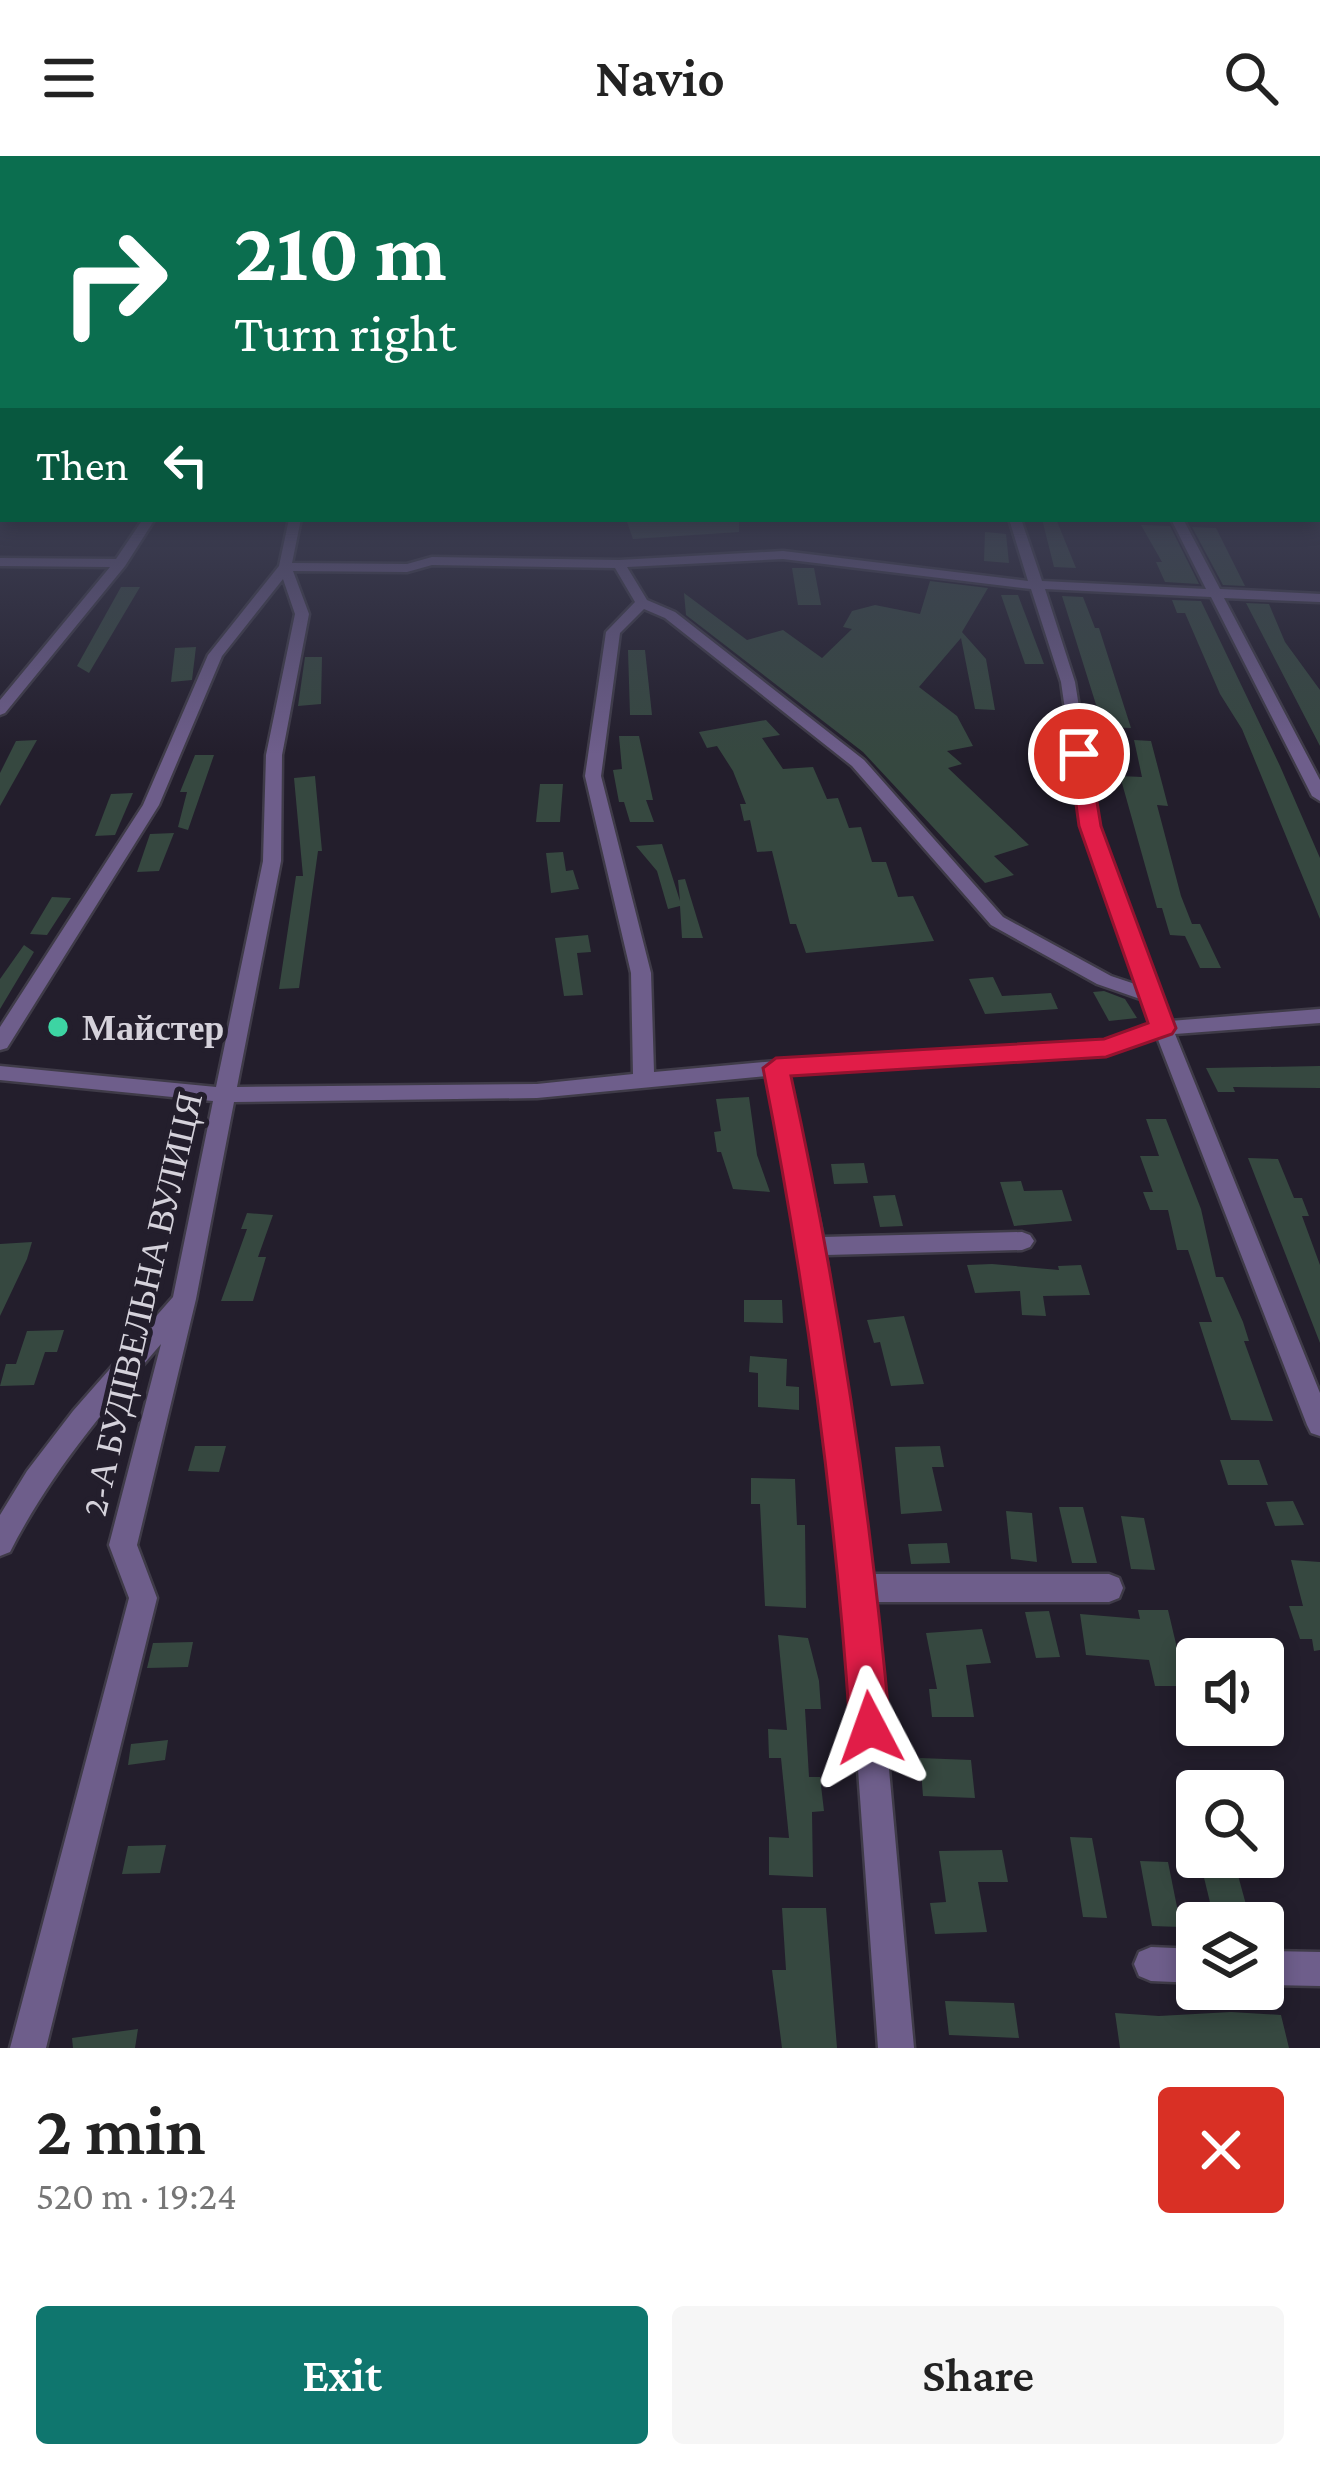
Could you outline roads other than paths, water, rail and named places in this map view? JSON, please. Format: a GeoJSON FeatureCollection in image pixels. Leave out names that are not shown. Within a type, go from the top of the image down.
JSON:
{"type":"FeatureCollection","features":[{"type":"Feature","properties":{"kind":"street"},"geometry":{"type":"LineString","coordinates":[[0,710],[108,577]]}},
{"type":"Feature","properties":{"kind":"street"},"geometry":{"type":"LineString","coordinates":[[0,1043],[151,805],[215,655],[278,577]]}},
{"type":"Feature","properties":{"kind":"street","name":"2-А БУДІВЕЛЬНА ВУЛИЦЯ"},"geometry":{"type":"LineString","coordinates":[[28,2048],[143,1598],[123,1545],[184,1299],[272,861],[274,755],[302,614],[288,577]]}},
{"type":"Feature","properties":{"kind":"street"},"geometry":{"type":"LineString","coordinates":[[627,577],[642,603],[670,615],[857,763],[997,921],[1104,980],[1151,996]]}},
{"type":"Feature","properties":{"kind":"street"},"geometry":{"type":"LineString","coordinates":[[969,577],[1033,585],[1320,598]]}},
{"type":"Feature","properties":{"kind":"street"},"geometry":{"type":"LineString","coordinates":[[1031,577],[1068,682],[1090,826],[1163,1028],[1320,1425]]}},
{"type":"Feature","properties":{"kind":"street"},"geometry":{"type":"LineString","coordinates":[[1207,577],[1311,759],[1320,796]]}},
{"type":"Feature","properties":{"kind":"street"},"geometry":{"type":"LineString","coordinates":[[642,603],[613,632],[593,776],[641,973],[644,1082]]}},
{"type":"Feature","properties":{"kind":"street"},"geometry":{"type":"LineString","coordinates":[[0,1073],[226,1095],[410,1095],[1106,1048],[1163,1028],[1320,1016]]}},
{"type":"Feature","properties":{"kind":"street"},"geometry":{"type":"LineString","coordinates":[[776,1068],[813,1246],[859,1588],[896,2048]]}},
{"type":"Feature","properties":{"kind":"street"},"geometry":{"type":"LineString","coordinates":[[813,1246],[1022,1241]]}},
{"type":"Feature","properties":{"kind":"street"},"geometry":{"type":"LineString","coordinates":[[0,1544],[12,1518],[97,1401],[184,1299]]}},
{"type":"Feature","properties":{"kind":"street"},"geometry":{"type":"LineString","coordinates":[[859,1588],[1109,1588]]}},
{"type":"Feature","properties":{"kind":"street"},"geometry":{"type":"LineString","coordinates":[[1151,1964],[1176,1965]]}},
{"type":"Feature","properties":{"kind":"street"},"geometry":{"type":"LineString","coordinates":[[1284,1968],[1320,1969]]}},
{"type":"Feature","properties":{"kind":"place","name":"Майстер"},"geometry":{"type":"Point","coordinates":[58,1027]}}]}
